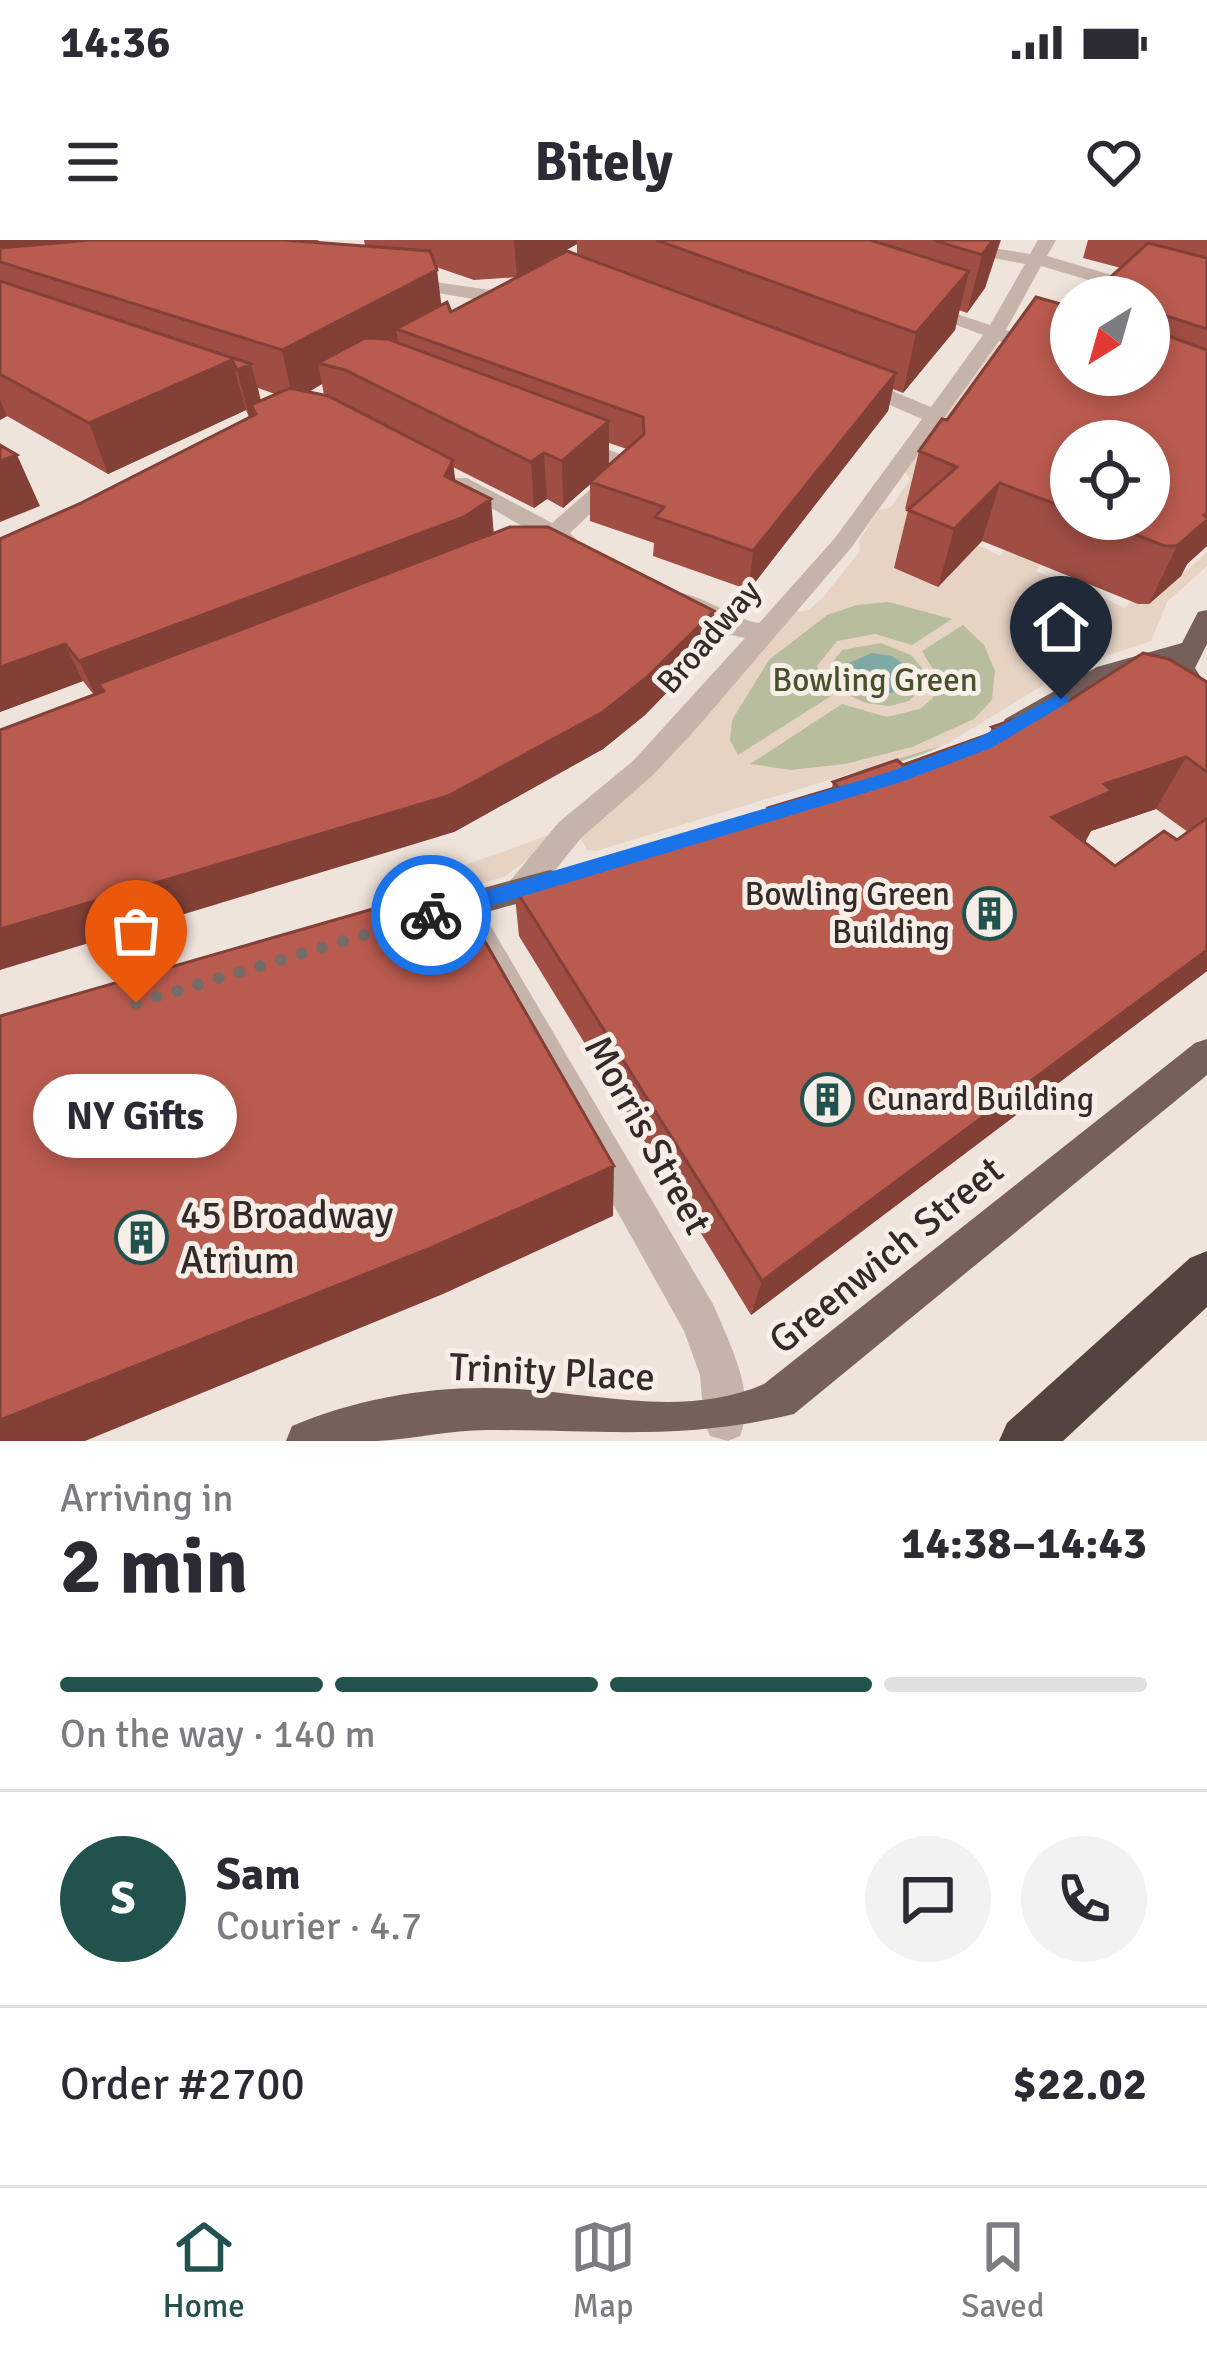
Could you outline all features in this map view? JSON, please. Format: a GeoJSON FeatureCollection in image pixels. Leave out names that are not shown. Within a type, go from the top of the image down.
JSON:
{"type":"FeatureCollection","features":[{"type":"Feature","properties":{"kind":"highway"},"geometry":{"type":"LineString","coordinates":[[998,1441],[1038,1427],[1207,1274]]}},
{"type":"Feature","properties":{"kind":"main road"},"geometry":{"type":"LineString","coordinates":[[1207,617],[1198,654],[1183,675],[1207,703]]}},
{"type":"Feature","properties":{"kind":"main road"},"geometry":{"type":"LineString","coordinates":[[984,743],[1106,674],[1198,654]]}},
{"type":"Feature","properties":{"kind":"main road"},"geometry":{"type":"LineString","coordinates":[[401,924],[585,872]]}},
{"type":"Feature","properties":{"kind":"main road","name":"Greenwich Street"},"geometry":{"type":"LineString","coordinates":[[725,1421],[754,1414],[779,1399],[1207,1054]]}},
{"type":"Feature","properties":{"kind":"main road","name":"Trinity Place"},"geometry":{"type":"LineString","coordinates":[[307,1441],[369,1420],[430,1411],[515,1410],[694,1424],[725,1421]]}},
{"type":"Feature","properties":{"kind":"street"},"geometry":{"type":"LineString","coordinates":[[909,240],[1037,260],[1207,309]]}},
{"type":"Feature","properties":{"kind":"street","name":"Broadway"},"geometry":{"type":"LineString","coordinates":[[521,890],[570,830],[643,768],[685,723],[843,543],[994,333],[1047,240]]}},
{"type":"Feature","properties":{"kind":"street"},"geometry":{"type":"LineString","coordinates":[[377,278],[503,298]]}},
{"type":"Feature","properties":{"kind":"street"},"geometry":{"type":"LineString","coordinates":[[465,319],[523,287]]}},
{"type":"Feature","properties":{"kind":"street"},"geometry":{"type":"LineString","coordinates":[[906,304],[1050,351]]}},
{"type":"Feature","properties":{"kind":"street"},"geometry":{"type":"LineString","coordinates":[[825,372],[933,416]]}},
{"type":"Feature","properties":{"kind":"street"},"geometry":{"type":"LineString","coordinates":[[500,557],[553,533],[632,464],[551,432]]}},
{"type":"Feature","properties":{"kind":"street"},"geometry":{"type":"LineString","coordinates":[[442,475],[588,552]]}},
{"type":"Feature","properties":{"kind":"street"},"geometry":{"type":"LineString","coordinates":[[660,590],[730,627],[764,632]]}},
{"type":"Feature","properties":{"kind":"street","name":"Morris Street"},"geometry":{"type":"LineString","coordinates":[[462,905],[700,1320],[721,1375],[725,1421]]}},
{"type":"Feature","properties":{"kind":"green space","name":"Bowling Green"},"geometry":{"type":"Polygon","coordinates":[[[860,597],[948,609],[994,643],[1001,702],[948,742],[867,770],[834,775],[771,773],[745,765],[725,751],[734,695],[809,618],[860,597]]]}},
{"type":"Feature","properties":{"kind":"shaded area"},"geometry":{"type":"Polygon","coordinates":[[[995,345],[1014,345],[972,542],[1000,556],[1006,550],[1041,564],[1036,571],[1045,575],[1066,582],[1071,577],[1097,587],[1093,593],[1125,608],[1131,601],[1150,604],[1207,552],[1207,566],[1167,602],[1151,641],[1073,667],[947,744],[587,850],[580,838],[795,612],[809,610],[824,596],[860,551],[859,540],[879,510],[891,507],[910,480],[905,472],[995,345]],[[889,602],[857,605],[827,615],[769,660],[732,720],[730,740],[738,755],[831,696],[817,666],[837,641],[875,634],[912,645],[952,619],[889,602]],[[963,625],[922,651],[939,679],[933,698],[920,709],[887,717],[842,704],[750,764],[790,770],[845,764],[912,747],[974,719],[992,700],[995,671],[984,645],[963,625]],[[881,643],[842,650],[832,663],[833,677],[846,694],[866,703],[889,706],[909,701],[925,683],[922,668],[911,655],[881,643]]]}},
{"type":"Feature","properties":{"kind":"shaded area"},"geometry":{"type":"Polygon","coordinates":[[[549,835],[531,857],[504,877],[395,907],[390,892],[549,835]]]}},
{"type":"Feature","properties":{"kind":"water"},"geometry":{"type":"Polygon","coordinates":[[[872,653],[892,656],[907,667],[906,688],[880,696],[853,683],[849,663],[872,653]]]}},
{"type":"Feature","properties":{"kind":"building"},"geometry":{"type":"Polygon","coordinates":[[[90,240],[284,240],[430,251],[437,270],[282,350],[0,262],[0,248],[90,240]]]}},
{"type":"Feature","properties":{"kind":"building"},"geometry":{"type":"Polygon","coordinates":[[[656,240],[870,240],[969,271],[916,333],[656,240]]]}},
{"type":"Feature","properties":{"kind":"building"},"geometry":{"type":"Polygon","coordinates":[[[933,240],[993,240],[982,255],[933,240]]]}},
{"type":"Feature","properties":{"kind":"building"},"geometry":{"type":"Polygon","coordinates":[[[1148,243],[1207,258],[1207,329],[1170,317],[1170,276],[1112,276],[1148,243]]]}},
{"type":"Feature","properties":{"kind":"building"},"geometry":{"type":"Polygon","coordinates":[[[567,251],[896,373],[753,551],[655,517],[664,507],[590,482],[644,434],[643,417],[396,329],[447,302],[451,312],[567,251]]]}},
{"type":"Feature","properties":{"kind":"building"},"geometry":{"type":"Polygon","coordinates":[[[0,281],[251,364],[237,370],[232,360],[89,423],[0,374],[0,281]]]}},
{"type":"Feature","properties":{"kind":"building"},"geometry":{"type":"Polygon","coordinates":[[[1036,297],[1050,301],[1050,396],[1170,396],[1170,337],[1207,350],[1207,520],[1177,546],[1149,540],[1170,540],[1170,420],[1050,420],[1050,502],[1000,483],[954,529],[908,510],[957,467],[919,451],[942,419],[947,420],[1036,297]]]}},
{"type":"Feature","properties":{"kind":"building"},"geometry":{"type":"Polygon","coordinates":[[[365,338],[388,339],[609,421],[562,461],[544,453],[531,462],[345,370],[318,363],[365,338]]]}},
{"type":"Feature","properties":{"kind":"building"},"geometry":{"type":"Polygon","coordinates":[[[290,388],[328,396],[453,460],[445,476],[491,499],[464,517],[79,661],[65,644],[0,667],[0,539],[256,414],[251,405],[290,388]]]}},
{"type":"Feature","properties":{"kind":"building"},"geometry":{"type":"Polygon","coordinates":[[[0,445],[17,455],[0,461],[0,445]]]}},
{"type":"Feature","properties":{"kind":"building"},"geometry":{"type":"Polygon","coordinates":[[[510,527],[548,527],[714,611],[646,678],[603,712],[448,796],[0,929],[0,730],[104,691],[98,684],[510,527]]]}},
{"type":"Feature","properties":{"kind":"building"},"geometry":{"type":"Polygon","coordinates":[[[1143,653],[1169,659],[1207,682],[1207,772],[1186,757],[1104,784],[1112,791],[1052,817],[1115,866],[1164,831],[1177,840],[1207,818],[1207,950],[762,1281],[514,887],[579,867],[582,872],[771,813],[768,808],[838,787],[833,782],[897,760],[903,765],[998,731],[992,727],[1070,700],[1143,653]]]}},
{"type":"Feature","properties":{"kind":"building"},"geometry":{"type":"Polygon","coordinates":[[[453,886],[614,1166],[428,1249],[0,1420],[0,1016],[453,886]]]}},
{"type":"Feature","properties":{"kind":"way so far"},"geometry":{"type":"LineString","coordinates":[[136,1003],[431,915]]}},
{"type":"Feature","properties":{"kind":"place","name":"Bowling Green Building"},"geometry":{"type":"Point","coordinates":[989,913]}},
{"type":"Feature","properties":{"kind":"place","name":"NY Gifts"},"geometry":{"type":"Point","coordinates":[136,1003]}},
{"type":"Feature","properties":{"kind":"place","name":"Cunard Building"},"geometry":{"type":"Point","coordinates":[828,1099]}},
{"type":"Feature","properties":{"kind":"place","name":"45 Broadway Atrium"},"geometry":{"type":"Point","coordinates":[141,1237]}},
{"type":"Feature","properties":{"kind":"route"},"geometry":{"type":"LineString","coordinates":[[431,915],[895,778],[984,743],[1061,699]]}}]}
